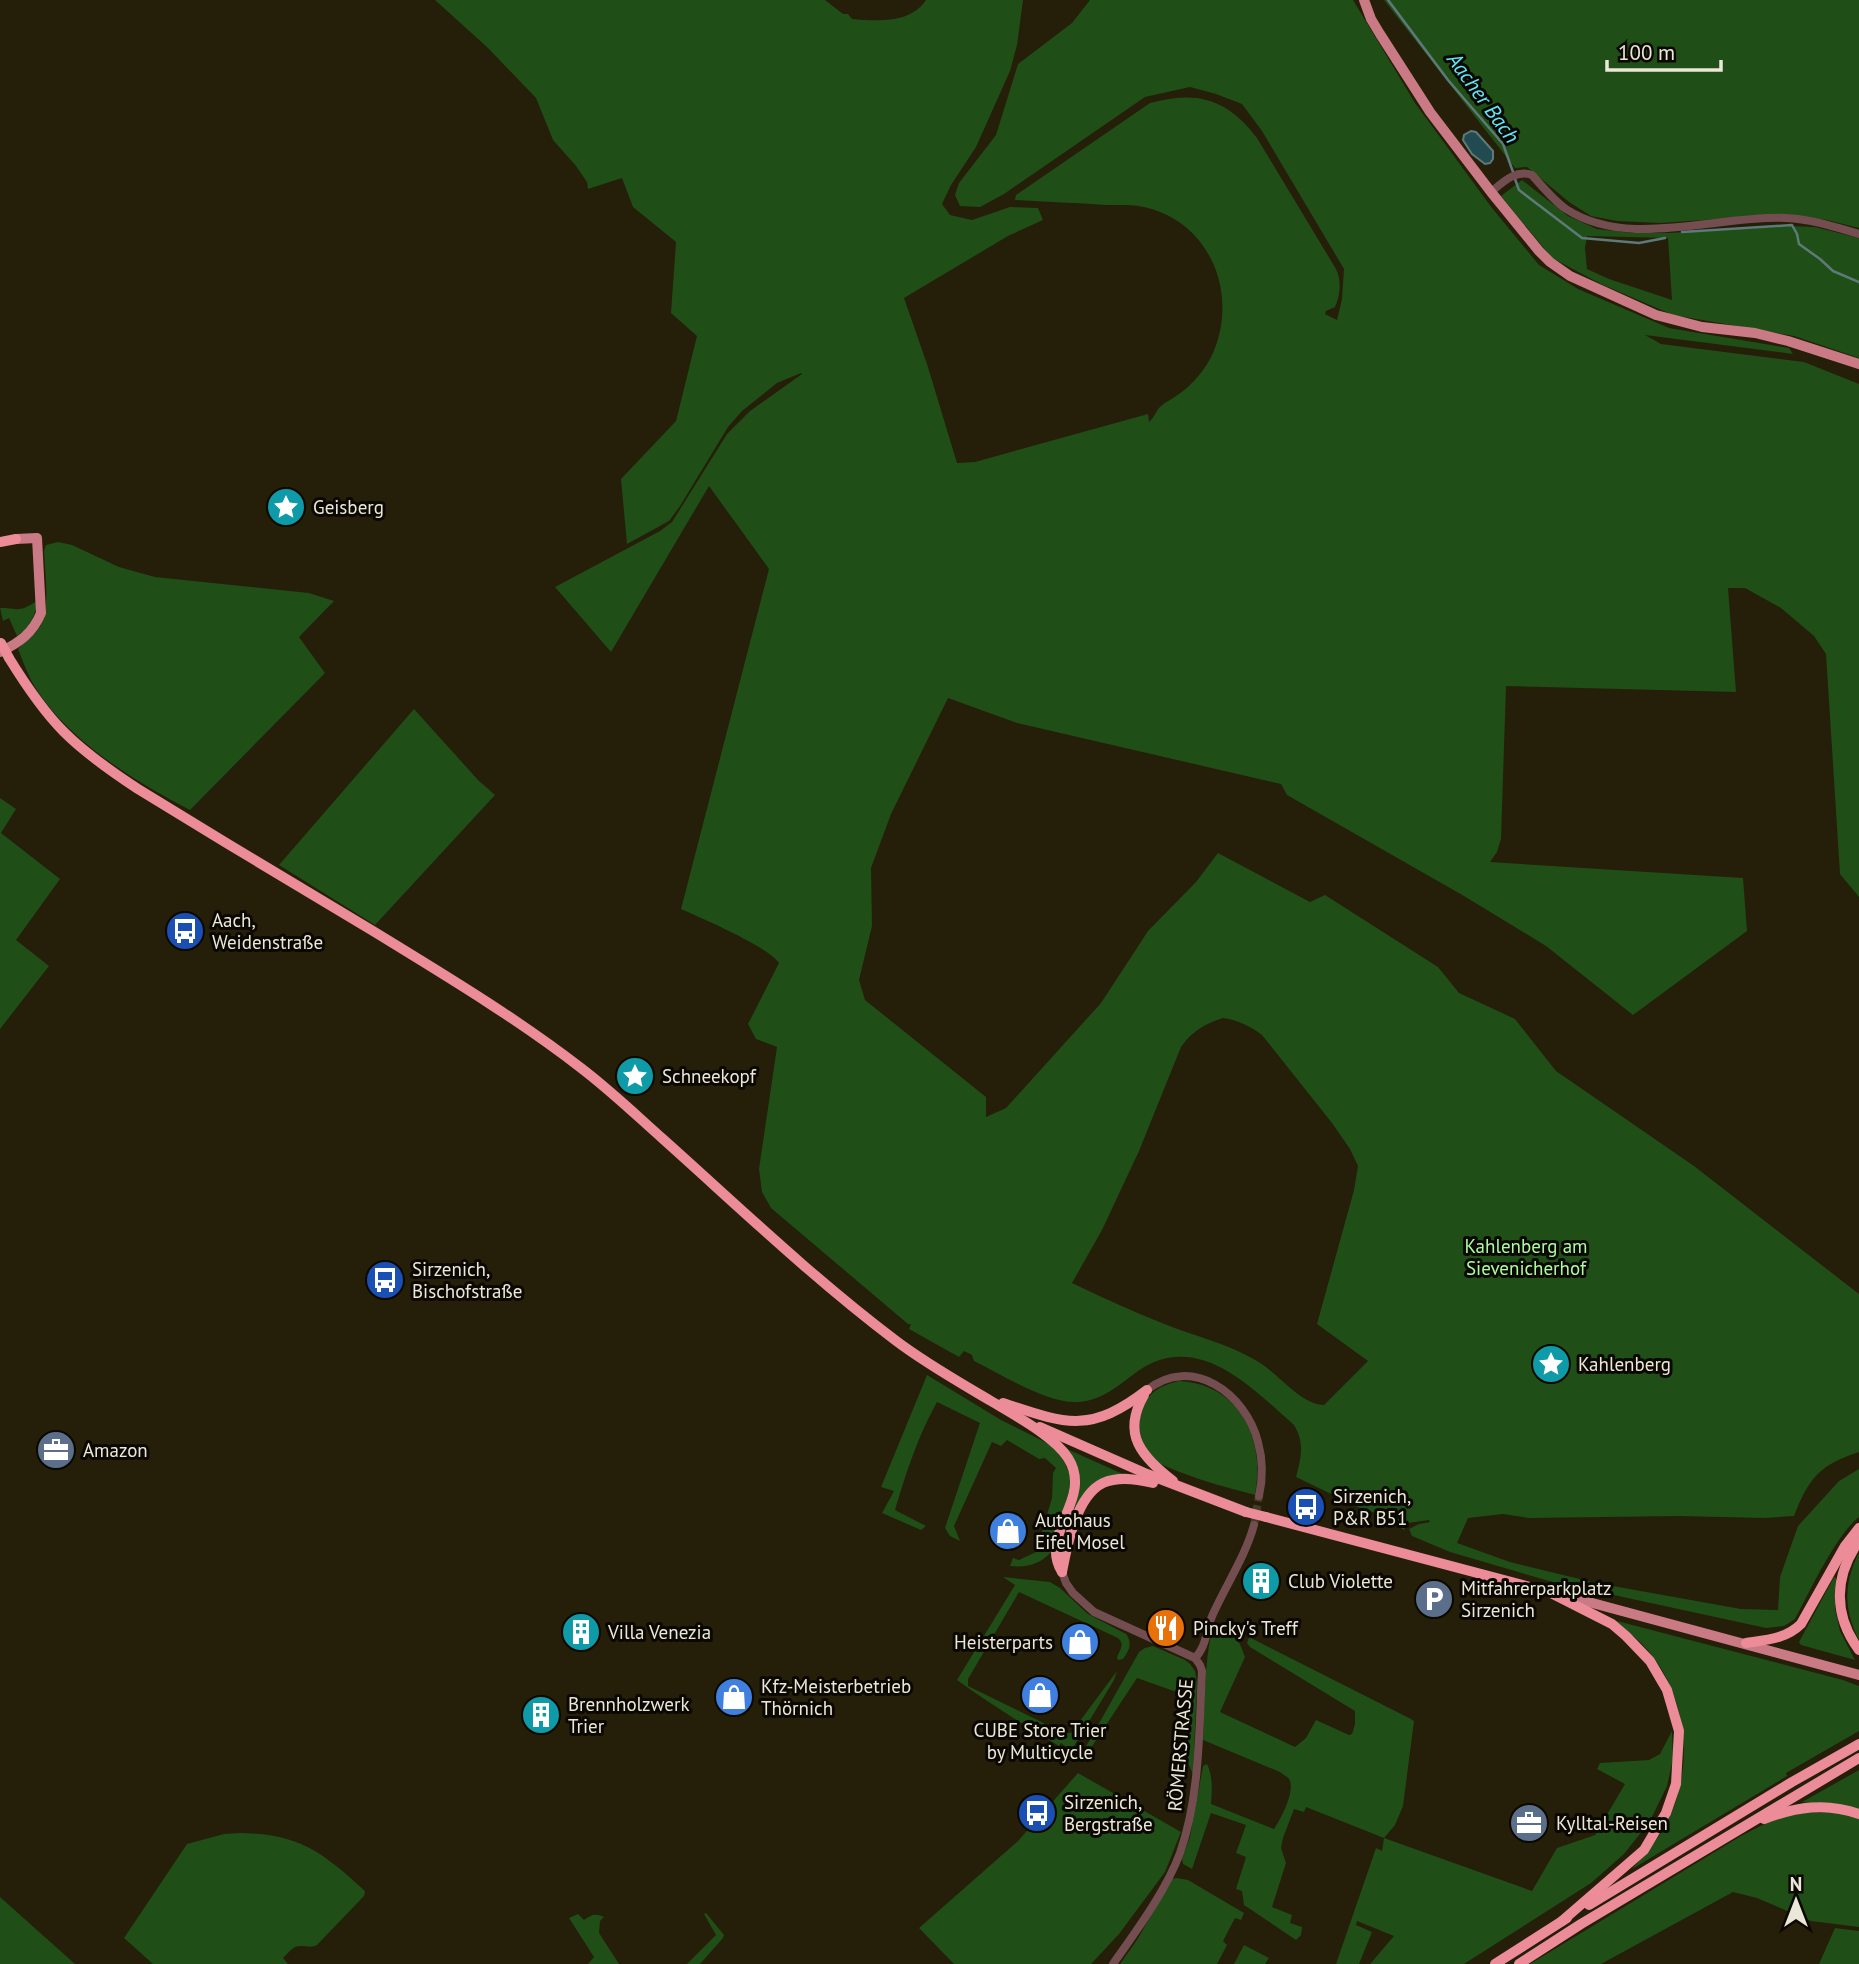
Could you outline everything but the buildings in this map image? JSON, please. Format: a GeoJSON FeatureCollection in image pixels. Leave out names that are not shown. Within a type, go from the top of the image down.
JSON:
{"type":"FeatureCollection","features":[{"type":"Feature","properties":{"kind":"highway"},"geometry":{"type":"LineString","coordinates":[[0,540],[16,539]]}},
{"type":"Feature","properties":{"kind":"highway"},"geometry":{"type":"LineString","coordinates":[[2,648],[54,722],[94,759],[138,789],[453,980],[533,1032],[618,1098],[823,1283],[895,1340],[1021,1419],[1060,1447],[1075,1472],[1076,1484],[1057,1536],[1056,1563],[1062,1572]]}},
{"type":"Feature","properties":{"kind":"highway"},"geometry":{"type":"LineString","coordinates":[[984,1397],[1066,1422],[1104,1416],[1147,1390]]}},
{"type":"Feature","properties":{"kind":"highway"},"geometry":{"type":"LineString","coordinates":[[1147,1390],[1135,1415],[1134,1426],[1139,1448],[1157,1469],[1183,1489]]}},
{"type":"Feature","properties":{"kind":"highway"},"geometry":{"type":"LineString","coordinates":[[1021,1419],[1183,1489],[1245,1512],[1549,1591],[1612,1624],[1650,1661],[1667,1690],[1679,1731],[1676,1784],[1666,1812],[1644,1850],[1562,1921]]}},
{"type":"Feature","properties":{"kind":"highway"},"geometry":{"type":"LineString","coordinates":[[1062,1572],[1067,1546],[1079,1513],[1087,1499],[1104,1483],[1137,1479],[1183,1489]]}},
{"type":"Feature","properties":{"kind":"highway"},"geometry":{"type":"LineString","coordinates":[[1746,1643],[1783,1636],[1801,1624],[1845,1546],[1859,1528]]}},
{"type":"Feature","properties":{"kind":"highway"},"geometry":{"type":"LineString","coordinates":[[1859,1541],[1843,1570],[1840,1601],[1846,1628],[1859,1650]]}},
{"type":"Feature","properties":{"kind":"highway"},"geometry":{"type":"LineString","coordinates":[[1495,1964],[1780,1789],[1859,1744]]}},
{"type":"Feature","properties":{"kind":"highway"},"geometry":{"type":"LineString","coordinates":[[1519,1964],[1859,1758]]}},
{"type":"Feature","properties":{"kind":"highway"},"geometry":{"type":"LineString","coordinates":[[1739,1829],[1804,1808],[1833,1807],[1859,1814]]}},
{"type":"Feature","properties":{"kind":"main road"},"geometry":{"type":"LineString","coordinates":[[1364,0],[1376,26],[1412,85],[1456,148],[1550,262],[1570,276],[1634,306],[1677,322],[1755,333],[1859,364]]}},
{"type":"Feature","properties":{"kind":"main road"},"geometry":{"type":"LineString","coordinates":[[2,648],[29,634],[41,613],[37,538],[16,539]]}},
{"type":"Feature","properties":{"kind":"main road"},"geometry":{"type":"LineString","coordinates":[[1549,1591],[1859,1675]]}},
{"type":"Feature","properties":{"kind":"street"},"geometry":{"type":"LineString","coordinates":[[1490,191],[1515,175],[1525,173],[1532,176],[1564,207],[1596,223],[1617,228],[1646,229],[1788,218],[1820,223],[1859,234]]}},
{"type":"Feature","properties":{"kind":"street"},"geometry":{"type":"LineString","coordinates":[[1147,1390],[1163,1379],[1188,1375],[1202,1378],[1227,1394],[1252,1425],[1258,1441],[1263,1473],[1259,1496]]}},
{"type":"Feature","properties":{"kind":"street","name":"RÖMERSTRASSE"},"geometry":{"type":"LineString","coordinates":[[1113,1964],[1143,1920],[1171,1871],[1187,1830],[1195,1778],[1202,1671],[1195,1658],[1203,1647],[1213,1614],[1242,1559],[1254,1525]]}},
{"type":"Feature","properties":{"kind":"street"},"geometry":{"type":"LineString","coordinates":[[1062,1572],[1073,1593],[1094,1612],[1195,1658]]}},
{"type":"Feature","properties":{"kind":"green space","name":"Kahlenberg am Sievenicherhof"},"geometry":{"type":"Polygon","coordinates":[[[435,0],[825,0],[852,19],[872,20],[902,17],[919,8],[926,0],[1023,0],[1017,45],[1010,71],[976,147],[942,204],[950,215],[972,220],[1010,207],[1038,208],[1043,220],[1008,236],[904,298],[957,463],[975,462],[1148,414],[1149,422],[1161,406],[1194,381],[1210,359],[1220,331],[1220,286],[1214,265],[1189,230],[1170,217],[1138,206],[1015,200],[1016,195],[1150,103],[1167,99],[1197,98],[1223,106],[1246,125],[1257,138],[1336,269],[1340,283],[1338,298],[1335,307],[1325,314],[1337,320],[1344,269],[1262,131],[1242,104],[1216,94],[1190,87],[1145,97],[1004,194],[980,207],[960,206],[955,195],[959,183],[996,135],[1018,64],[1072,23],[1090,0],[1353,0],[1415,103],[1492,208],[1539,265],[1578,289],[1669,328],[1789,348],[1793,354],[1645,335],[1661,344],[1804,362],[1859,384],[1859,897],[1840,874],[1826,654],[1814,636],[1781,608],[1745,588],[1728,588],[1736,692],[1506,686],[1501,839],[1490,862],[1743,878],[1747,931],[1633,1015],[1546,946],[1287,795],[1281,784],[1017,723],[948,698],[891,814],[871,868],[872,926],[859,980],[865,1000],[986,1097],[986,1117],[1006,1108],[1101,1003],[1148,931],[1196,882],[1218,853],[1310,902],[1325,895],[1438,967],[1459,993],[1515,1019],[1556,1071],[1694,1166],[1859,1294],[1859,1452],[1834,1462],[1817,1475],[1805,1492],[1794,1516],[1529,1518],[1503,1514],[1468,1518],[1457,1543],[1510,1562],[1596,1583],[1741,1609],[1778,1610],[1780,1577],[1798,1526],[1839,1481],[1859,1469],[1859,1517],[1841,1537],[1795,1619],[1784,1626],[1766,1628],[1549,1581],[1450,1552],[1412,1536],[1409,1529],[1430,1522],[1429,1520],[1408,1523],[1404,1530],[1396,1525],[1396,1520],[1358,1507],[1296,1477],[1301,1444],[1294,1425],[1242,1380],[1202,1360],[1182,1357],[1160,1360],[1138,1371],[1110,1391],[1086,1401],[1066,1401],[1039,1393],[974,1361],[972,1355],[964,1351],[959,1357],[909,1329],[911,1324],[771,1208],[762,1192],[759,1169],[777,1047],[756,1039],[748,1024],[779,963],[749,941],[681,909],[769,569],[709,486],[611,652],[555,587],[672,522],[727,434],[750,411],[802,374],[777,383],[742,411],[728,427],[669,521],[627,544],[621,479],[676,421],[697,336],[671,313],[676,242],[633,207],[622,178],[588,189],[587,182],[576,166],[553,140],[536,98],[488,48],[435,0]],[[1223,1018],[1194,1032],[1181,1047],[1139,1151],[1102,1230],[1072,1283],[1174,1328],[1246,1355],[1265,1366],[1307,1400],[1324,1405],[1368,1361],[1317,1324],[1354,1190],[1358,1166],[1332,1123],[1262,1035],[1244,1024],[1223,1018]]]}},
{"type":"Feature","properties":{"kind":"green space"},"geometry":{"type":"Polygon","coordinates":[[[1384,0],[1859,0],[1859,228],[1786,214],[1661,223],[1617,221],[1591,216],[1569,202],[1527,167],[1515,168],[1384,0]]]}},
{"type":"Feature","properties":{"kind":"green space"},"geometry":{"type":"Polygon","coordinates":[[[1522,180],[1568,216],[1597,229],[1668,233],[1790,226],[1815,227],[1859,238],[1859,358],[1794,336],[1673,315],[1601,284],[1552,258],[1501,196],[1522,180]],[[1587,236],[1587,269],[1672,300],[1668,238],[1587,236]]]}},
{"type":"Feature","properties":{"kind":"green space"},"geometry":{"type":"Polygon","coordinates":[[[58,542],[72,545],[119,567],[155,577],[309,593],[334,601],[299,637],[325,673],[190,810],[123,771],[80,739],[44,701],[31,680],[18,649],[36,632],[44,618],[44,551],[46,545],[58,542]]]}},
{"type":"Feature","properties":{"kind":"green space"},"geometry":{"type":"Polygon","coordinates":[[[35,602],[37,606],[32,620],[17,636],[9,618],[3,621],[0,608],[20,609],[35,602]]]}},
{"type":"Feature","properties":{"kind":"green space"},"geometry":{"type":"Polygon","coordinates":[[[414,709],[495,795],[375,925],[279,865],[414,709]]]}},
{"type":"Feature","properties":{"kind":"green space"},"geometry":{"type":"Polygon","coordinates":[[[0,798],[16,809],[1,833],[60,879],[16,940],[49,966],[0,1029],[0,798]]]}},
{"type":"Feature","properties":{"kind":"green space"},"geometry":{"type":"Polygon","coordinates":[[[927,1375],[1001,1420],[1059,1449],[1072,1480],[1052,1551],[1043,1559],[1028,1566],[1010,1566],[1013,1558],[1019,1560],[1036,1552],[1052,1498],[1053,1473],[1056,1468],[1045,1458],[1039,1459],[1007,1440],[1001,1446],[992,1442],[954,1526],[960,1541],[950,1536],[945,1528],[980,1423],[937,1402],[913,1455],[895,1510],[926,1526],[921,1530],[882,1513],[894,1491],[881,1487],[927,1375]]]}},
{"type":"Feature","properties":{"kind":"green space"},"geometry":{"type":"Polygon","coordinates":[[[1179,1381],[1218,1392],[1233,1404],[1244,1418],[1256,1454],[1255,1495],[1177,1471],[1160,1463],[1149,1452],[1142,1440],[1140,1427],[1144,1406],[1155,1391],[1179,1381]]]}},
{"type":"Feature","properties":{"kind":"green space"},"geometry":{"type":"Polygon","coordinates":[[[1067,1449],[1125,1475],[1095,1486],[1062,1557],[1059,1549],[1076,1502],[1067,1449]]]}},
{"type":"Feature","properties":{"kind":"green space"},"geometry":{"type":"Polygon","coordinates":[[[1859,1553],[1859,1640],[1850,1619],[1847,1597],[1850,1575],[1859,1553]]]}},
{"type":"Feature","properties":{"kind":"green space"},"geometry":{"type":"Polygon","coordinates":[[[1003,1577],[1050,1582],[1088,1614],[1128,1637],[1128,1650],[1123,1659],[1118,1660],[1122,1645],[1118,1638],[1019,1592],[968,1679],[968,1686],[1062,1732],[1071,1733],[1117,1671],[1071,1751],[1020,1722],[957,1680],[1015,1585],[1003,1577]]]}},
{"type":"Feature","properties":{"kind":"green space"},"geometry":{"type":"Polygon","coordinates":[[[1834,1577],[1835,1609],[1840,1631],[1855,1660],[1801,1645],[1799,1642],[1834,1577]]]}},
{"type":"Feature","properties":{"kind":"green space"},"geometry":{"type":"Polygon","coordinates":[[[1617,1621],[1859,1686],[1859,1731],[1632,1869],[1660,1835],[1672,1812],[1683,1768],[1684,1745],[1676,1701],[1667,1680],[1656,1660],[1617,1621]]]}},
{"type":"Feature","properties":{"kind":"green space"},"geometry":{"type":"Polygon","coordinates":[[[1218,1625],[1232,1633],[1245,1657],[1220,1712],[1295,1747],[1306,1738],[1316,1720],[1352,1734],[1355,1711],[1250,1647],[1247,1643],[1249,1637],[1414,1721],[1403,1806],[1395,1825],[1384,1838],[1306,1807],[1304,1812],[1294,1809],[1283,1838],[1281,1848],[1286,1863],[1272,1907],[1292,1915],[1290,1923],[1302,1927],[1301,1935],[1296,1940],[1244,1905],[1242,1891],[1236,1889],[1246,1857],[1236,1853],[1246,1825],[1211,1813],[1192,1869],[1183,1864],[1203,1766],[1207,1764],[1210,1773],[1211,1804],[1274,1829],[1284,1812],[1291,1790],[1289,1779],[1280,1772],[1203,1740],[1208,1656],[1212,1629],[1218,1625]]]}},
{"type":"Feature","properties":{"kind":"green space"},"geometry":{"type":"Polygon","coordinates":[[[1153,1646],[1185,1660],[1195,1671],[1197,1683],[1193,1774],[1185,1757],[1185,1695],[1137,1678],[1087,1754],[1083,1752],[1139,1652],[1153,1646]]]}},
{"type":"Feature","properties":{"kind":"green space"},"geometry":{"type":"Polygon","coordinates":[[[1672,1731],[1673,1759],[1667,1786],[1650,1821],[1624,1854],[1591,1883],[1464,1964],[1370,1964],[1394,1936],[1357,1921],[1356,1925],[1372,1932],[1359,1964],[1336,1964],[1376,1848],[1382,1851],[1384,1838],[1532,1891],[1557,1848],[1595,1835],[1625,1784],[1597,1769],[1600,1763],[1649,1760],[1660,1754],[1672,1731]]]}},
{"type":"Feature","properties":{"kind":"green space"},"geometry":{"type":"Polygon","coordinates":[[[1859,1770],[1859,1810],[1802,1802],[1859,1770]]]}},
{"type":"Feature","properties":{"kind":"green space"},"geometry":{"type":"Polygon","coordinates":[[[1078,1773],[1181,1832],[1165,1872],[1119,1934],[1091,1964],[954,1964],[919,1928],[1018,1841],[1078,1773]]]}},
{"type":"Feature","properties":{"kind":"green space"},"geometry":{"type":"Polygon","coordinates":[[[1798,1812],[1844,1813],[1859,1819],[1859,1927],[1811,1921],[1757,1898],[1733,1892],[1601,1964],[1530,1964],[1741,1836],[1774,1819],[1798,1812]]]}},
{"type":"Feature","properties":{"kind":"green space"},"geometry":{"type":"Polygon","coordinates":[[[224,1834],[279,1837],[309,1848],[350,1877],[365,1891],[364,1896],[317,1945],[298,1946],[290,1951],[283,1958],[288,1964],[153,1964],[124,1938],[187,1844],[224,1834]]]}},
{"type":"Feature","properties":{"kind":"green space"},"geometry":{"type":"Polygon","coordinates":[[[1172,1879],[1188,1880],[1244,1913],[1241,1920],[1235,1918],[1223,1941],[1227,1945],[1217,1964],[1120,1964],[1172,1879]]]}},
{"type":"Feature","properties":{"kind":"green space"},"geometry":{"type":"Polygon","coordinates":[[[0,1897],[75,1964],[0,1964],[0,1897]]]}},
{"type":"Feature","properties":{"kind":"green space"},"geometry":{"type":"Polygon","coordinates":[[[706,1913],[724,1935],[723,1938],[700,1964],[687,1964],[716,1935],[704,1914],[706,1913]]]}},
{"type":"Feature","properties":{"kind":"green space"},"geometry":{"type":"Polygon","coordinates":[[[578,1914],[584,1920],[593,1915],[604,1917],[600,1921],[599,1933],[619,1964],[588,1964],[594,1957],[569,1918],[578,1914]]]}},
{"type":"Feature","properties":{"kind":"green space"},"geometry":{"type":"Polygon","coordinates":[[[1835,1928],[1859,1931],[1859,1964],[1819,1964],[1835,1928]]]}},
{"type":"Feature","properties":{"kind":"green space"},"geometry":{"type":"Polygon","coordinates":[[[1244,1945],[1269,1958],[1265,1964],[1234,1964],[1244,1945]]]}},
{"type":"Feature","properties":{"kind":"water"},"geometry":{"type":"Polygon","coordinates":[[[1471,131],[1476,132],[1493,151],[1490,163],[1485,164],[1472,154],[1463,140],[1464,135],[1471,131]]]}},
{"type":"Feature","properties":{"kind":"waterway","name":"Aacher Bach"},"geometry":{"type":"LineString","coordinates":[[1388,0],[1448,80],[1503,144],[1513,172]]}},
{"type":"Feature","properties":{"kind":"waterway","name":"Aacher Bach"},"geometry":{"type":"LineString","coordinates":[[1515,179],[1519,190],[1582,238],[1639,243],[1665,238]]}},
{"type":"Feature","properties":{"kind":"waterway","name":"Aacher Bach"},"geometry":{"type":"LineString","coordinates":[[1682,232],[1792,225],[1799,244],[1833,271],[1859,282]]}},
{"type":"Feature","properties":{"kind":"tunnel"},"geometry":{"type":"LineString","coordinates":[[1254,1525],[1259,1496]]}},
{"type":"Feature","properties":{"kind":"place","name":"Geisberg"},"geometry":{"type":"Point","coordinates":[286,507]}},
{"type":"Feature","properties":{"kind":"place","name":"Aach, Weidenstraße"},"geometry":{"type":"Point","coordinates":[185,931]}},
{"type":"Feature","properties":{"kind":"place","name":"Schneekopf"},"geometry":{"type":"Point","coordinates":[635,1076]}},
{"type":"Feature","properties":{"kind":"place","name":"Sirzenich, Bischofstraße"},"geometry":{"type":"Point","coordinates":[385,1280]}},
{"type":"Feature","properties":{"kind":"place","name":"Kahlenberg"},"geometry":{"type":"Point","coordinates":[1551,1364]}},
{"type":"Feature","properties":{"kind":"place","name":"Amazon"},"geometry":{"type":"Point","coordinates":[56,1450]}},
{"type":"Feature","properties":{"kind":"place","name":"Sirzenich, P&R B51"},"geometry":{"type":"Point","coordinates":[1306,1507]}},
{"type":"Feature","properties":{"kind":"place","name":"Autohaus Eifel Mosel"},"geometry":{"type":"Point","coordinates":[1008,1531]}},
{"type":"Feature","properties":{"kind":"place","name":"Club Violette"},"geometry":{"type":"Point","coordinates":[1261,1581]}},
{"type":"Feature","properties":{"kind":"place","name":"Mitfahrerparkplatz Sirzenich"},"geometry":{"type":"Point","coordinates":[1434,1599]}},
{"type":"Feature","properties":{"kind":"place","name":"Pincky's Treff"},"geometry":{"type":"Point","coordinates":[1166,1628]}},
{"type":"Feature","properties":{"kind":"place","name":"Villa Venezia"},"geometry":{"type":"Point","coordinates":[581,1632]}},
{"type":"Feature","properties":{"kind":"place","name":"Heisterparts"},"geometry":{"type":"Point","coordinates":[1080,1642]}},
{"type":"Feature","properties":{"kind":"place","name":"CUBE Store Trier by Multicycle"},"geometry":{"type":"Point","coordinates":[1040,1695]}},
{"type":"Feature","properties":{"kind":"place","name":"Kfz-Meisterbetrieb Thörnich"},"geometry":{"type":"Point","coordinates":[734,1697]}},
{"type":"Feature","properties":{"kind":"place","name":"Brennholzwerk Trier"},"geometry":{"type":"Point","coordinates":[541,1715]}},
{"type":"Feature","properties":{"kind":"place","name":"Sirzenich, Bergstraße"},"geometry":{"type":"Point","coordinates":[1037,1813]}},
{"type":"Feature","properties":{"kind":"place","name":"Kylltal-Reisen"},"geometry":{"type":"Point","coordinates":[1529,1823]}}]}
